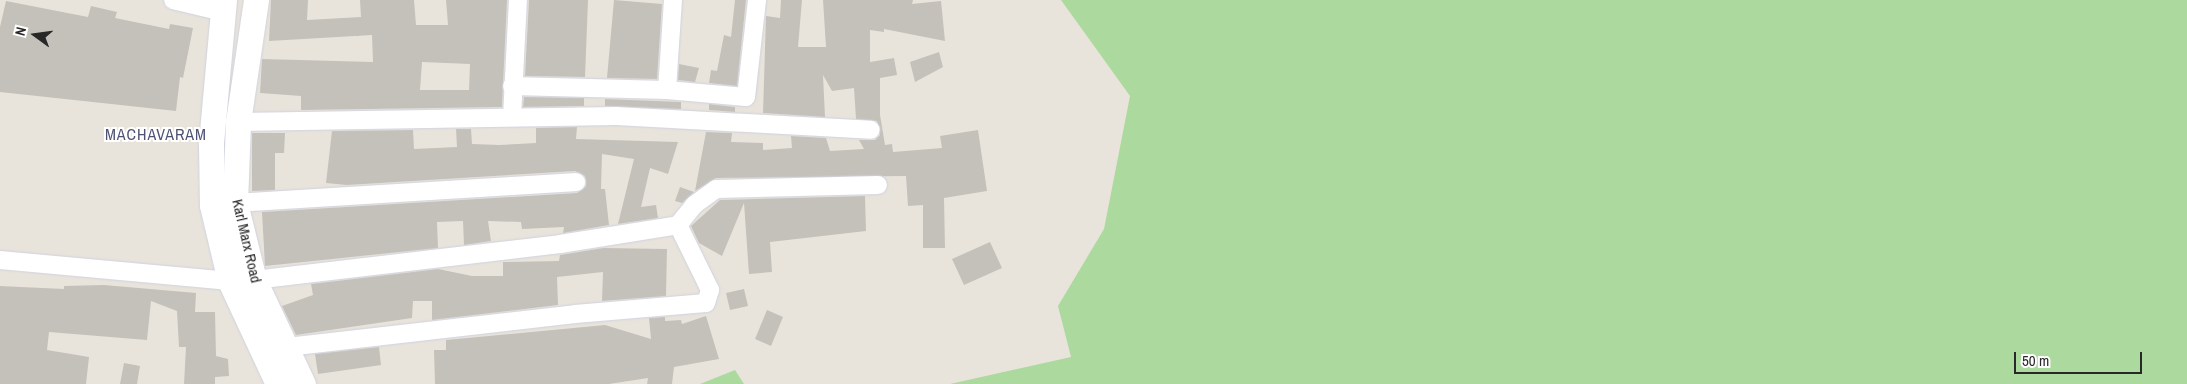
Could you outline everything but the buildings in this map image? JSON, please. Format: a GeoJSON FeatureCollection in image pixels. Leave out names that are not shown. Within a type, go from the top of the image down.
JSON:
{"type":"FeatureCollection","features":[{"type":"Feature","properties":{"kind":"main road","name":"Karl Marx Road"},"geometry":{"type":"LineString","coordinates":[[256,0],[238,122],[235,202],[242,281],[286,348],[303,384]]}},
{"type":"Feature","properties":{"kind":"main road","name":"Karl Marx Road"},"geometry":{"type":"LineString","coordinates":[[224,6],[211,144],[212,196],[278,384]]}},
{"type":"Feature","properties":{"kind":"street"},"geometry":{"type":"LineString","coordinates":[[173,0],[224,6]]}},
{"type":"Feature","properties":{"kind":"street"},"geometry":{"type":"LineString","coordinates":[[512,117],[512,86],[518,0]]}},
{"type":"Feature","properties":{"kind":"street"},"geometry":{"type":"LineString","coordinates":[[667,90],[673,0]]}},
{"type":"Feature","properties":{"kind":"street"},"geometry":{"type":"LineString","coordinates":[[512,86],[667,90],[746,97],[757,0]]}},
{"type":"Feature","properties":{"kind":"street"},"geometry":{"type":"LineString","coordinates":[[238,122],[616,116],[872,130]]}},
{"type":"Feature","properties":{"kind":"street"},"geometry":{"type":"LineString","coordinates":[[235,202],[576,182]]}},
{"type":"Feature","properties":{"kind":"street"},"geometry":{"type":"LineString","coordinates":[[0,260],[242,281],[560,244],[678,224],[694,205],[716,189],[878,184]]}},
{"type":"Feature","properties":{"kind":"street"},"geometry":{"type":"LineString","coordinates":[[286,348],[574,314],[706,303],[710,290],[678,224]]}},
{"type":"Feature","properties":{"kind":"green space"},"geometry":{"type":"Polygon","coordinates":[[[1061,0],[2187,0],[2187,384],[950,384],[1071,357],[1058,306],[1104,229],[1130,96],[1061,0]]]}},
{"type":"Feature","properties":{"kind":"green space"},"geometry":{"type":"Polygon","coordinates":[[[735,370],[744,384],[700,384],[735,370]]]}},
{"type":"Feature","properties":{"kind":"district","name":"MACHAVARAM"},"geometry":{"type":"Point","coordinates":[156,134]}}]}
